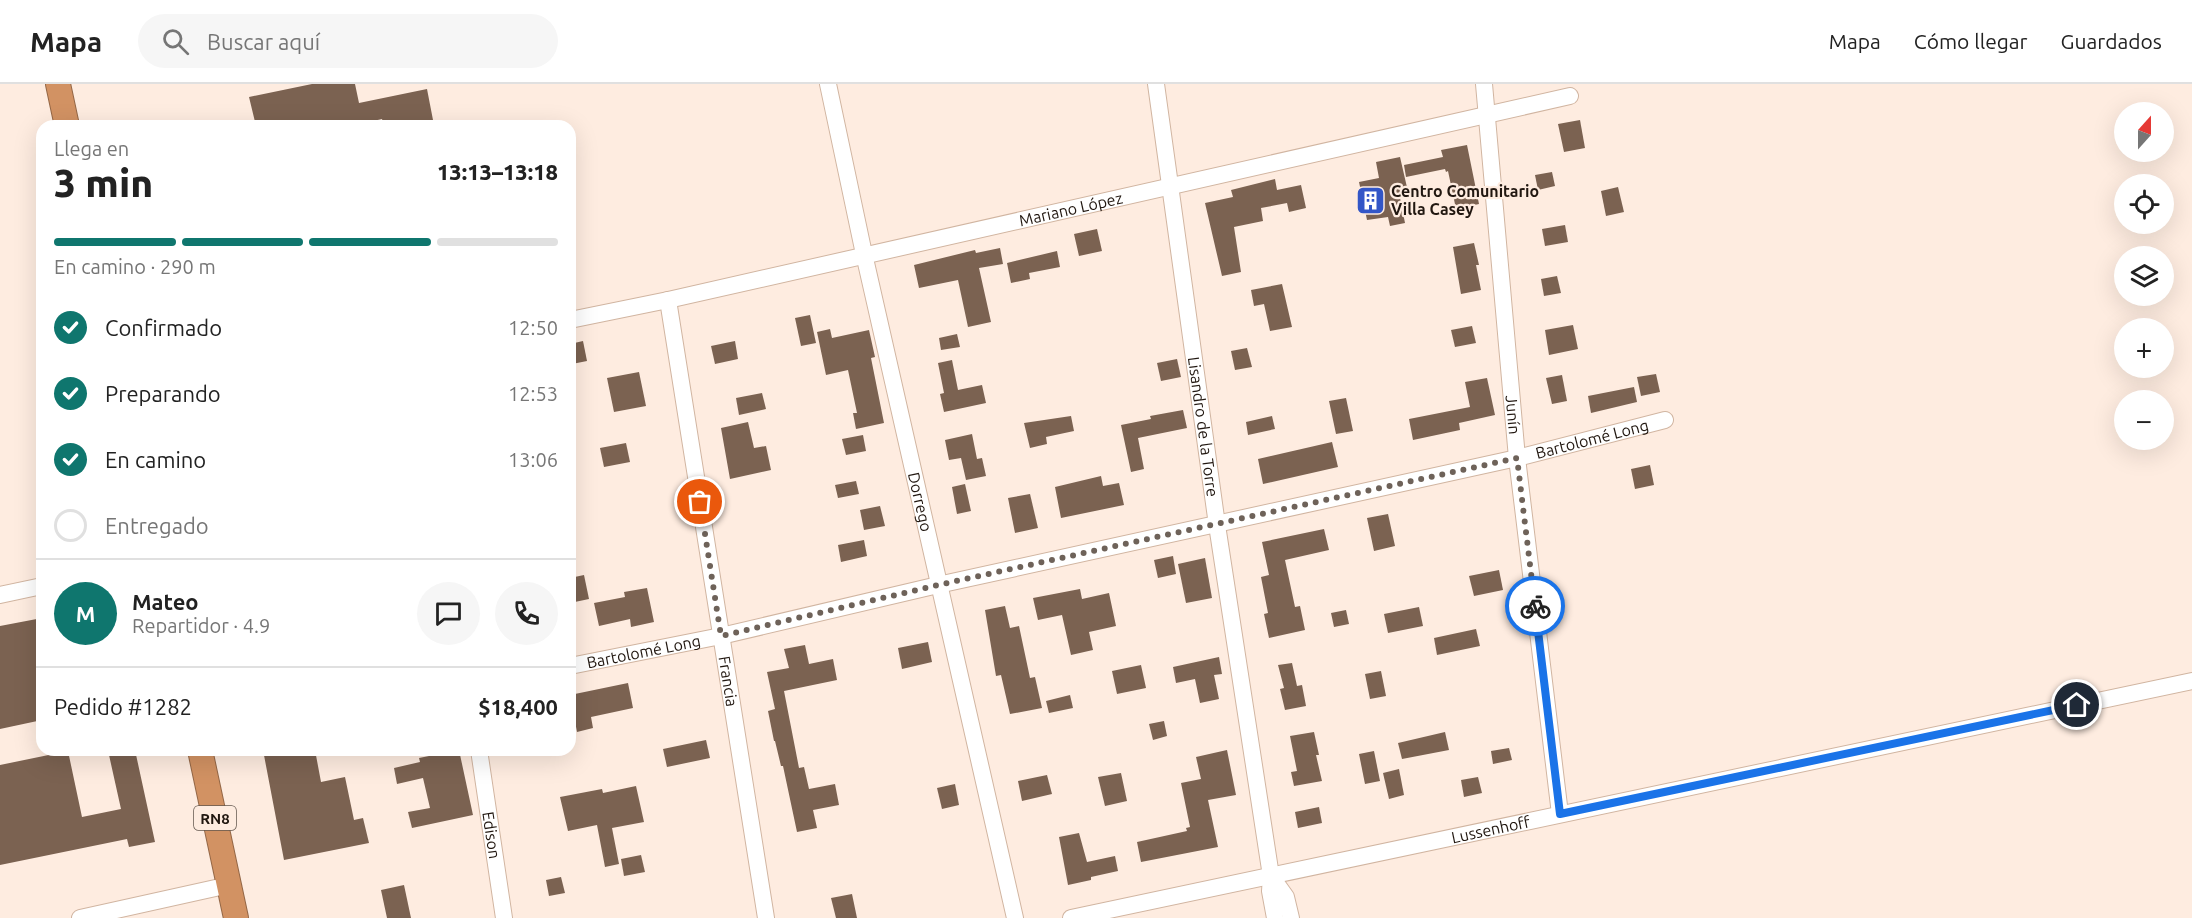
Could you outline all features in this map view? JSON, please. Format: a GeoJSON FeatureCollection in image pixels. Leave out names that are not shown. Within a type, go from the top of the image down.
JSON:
{"type":"FeatureCollection","features":[{"type":"Feature","properties":{"kind":"highway"},"geometry":{"type":"LineString","coordinates":[[58,84],[66,120]]}},
{"type":"Feature","properties":{"kind":"highway","name":"RN8"},"geometry":{"type":"LineString","coordinates":[[201,756],[236,918]]}},
{"type":"Feature","properties":{"kind":"street","name":"Dorrego"},"geometry":{"type":"LineString","coordinates":[[828,84],[938,585],[1015,918]]}},
{"type":"Feature","properties":{"kind":"street","name":"Lisandro de la Torre"},"geometry":{"type":"LineString","coordinates":[[1156,84],[1217,525],[1271,876],[1270,891],[1275,918]]}},
{"type":"Feature","properties":{"kind":"street","name":"Junín"},"geometry":{"type":"LineString","coordinates":[[1484,84],[1517,458],[1560,814]]}},
{"type":"Feature","properties":{"kind":"street","name":"Mariano López"},"geometry":{"type":"LineString","coordinates":[[576,319],[1570,96]]}},
{"type":"Feature","properties":{"kind":"street","name":"Francia"},"geometry":{"type":"LineString","coordinates":[[668,300],[766,918]]}},
{"type":"Feature","properties":{"kind":"street","name":"Bartolomé Long"},"geometry":{"type":"LineString","coordinates":[[576,665],[721,636],[938,585],[1517,458],[1665,420]]}},
{"type":"Feature","properties":{"kind":"street"},"geometry":{"type":"LineString","coordinates":[[0,595],[36,587]]}},
{"type":"Feature","properties":{"kind":"street","name":"Lussenhoff"},"geometry":{"type":"LineString","coordinates":[[1071,918],[2192,681]]}},
{"type":"Feature","properties":{"kind":"street","name":"Edison"},"geometry":{"type":"LineString","coordinates":[[480,756],[504,918]]}},
{"type":"Feature","properties":{"kind":"street","name":"Lisandro de la Torre"},"geometry":{"type":"LineString","coordinates":[[1271,876],[1286,897],[1291,918]]}},
{"type":"Feature","properties":{"kind":"street"},"geometry":{"type":"LineString","coordinates":[[81,918],[229,885]]}},
{"type":"Feature","properties":{"kind":"building"},"geometry":{"type":"Polygon","coordinates":[[[312,84],[355,84],[359,103],[427,89],[433,120],[255,120],[249,97],[312,84]]]}},
{"type":"Feature","properties":{"kind":"building"},"geometry":{"type":"Polygon","coordinates":[[[1580,120],[1585,148],[1564,152],[1558,124],[1580,120]]]}},
{"type":"Feature","properties":{"kind":"building"},"geometry":{"type":"Polygon","coordinates":[[[1467,145],[1479,204],[1456,209],[1448,171],[1446,172],[1445,169],[1406,177],[1404,165],[1443,157],[1441,150],[1467,145]]]}},
{"type":"Feature","properties":{"kind":"building"},"geometry":{"type":"Polygon","coordinates":[[[1400,157],[1409,196],[1400,198],[1405,223],[1390,226],[1388,217],[1367,220],[1359,182],[1379,178],[1376,162],[1400,157]]]}},
{"type":"Feature","properties":{"kind":"building"},"geometry":{"type":"Polygon","coordinates":[[[1552,172],[1555,186],[1538,190],[1535,175],[1552,172]]]}},
{"type":"Feature","properties":{"kind":"building"},"geometry":{"type":"Polygon","coordinates":[[[1275,179],[1277,190],[1301,185],[1306,208],[1289,212],[1287,203],[1261,208],[1263,221],[1234,227],[1241,272],[1222,276],[1205,203],[1233,197],[1231,190],[1275,179]]]}},
{"type":"Feature","properties":{"kind":"building"},"geometry":{"type":"Polygon","coordinates":[[[1618,187],[1624,212],[1606,216],[1601,191],[1618,187]]]}},
{"type":"Feature","properties":{"kind":"building"},"geometry":{"type":"Polygon","coordinates":[[[1565,225],[1568,242],[1545,246],[1542,229],[1565,225]]]}},
{"type":"Feature","properties":{"kind":"building"},"geometry":{"type":"Polygon","coordinates":[[[1097,229],[1102,251],[1079,256],[1074,234],[1097,229]]]}},
{"type":"Feature","properties":{"kind":"building"},"geometry":{"type":"Polygon","coordinates":[[[1474,243],[1481,290],[1461,294],[1453,247],[1474,243]]]}},
{"type":"Feature","properties":{"kind":"building"},"geometry":{"type":"Polygon","coordinates":[[[1000,248],[1003,264],[979,268],[991,322],[968,327],[958,280],[919,288],[914,265],[975,250],[976,253],[1000,248]]]}},
{"type":"Feature","properties":{"kind":"building"},"geometry":{"type":"Polygon","coordinates":[[[1057,251],[1060,267],[1029,273],[1030,279],[1011,283],[1007,263],[1057,251]]]}},
{"type":"Feature","properties":{"kind":"building"},"geometry":{"type":"Polygon","coordinates":[[[1557,276],[1561,293],[1544,296],[1541,279],[1557,276]]]}},
{"type":"Feature","properties":{"kind":"building"},"geometry":{"type":"Polygon","coordinates":[[[1282,284],[1292,327],[1270,331],[1264,304],[1254,306],[1251,290],[1282,284]]]}},
{"type":"Feature","properties":{"kind":"building"},"geometry":{"type":"Polygon","coordinates":[[[810,315],[816,343],[801,346],[795,318],[810,315]]]}},
{"type":"Feature","properties":{"kind":"building"},"geometry":{"type":"Polygon","coordinates":[[[1573,325],[1578,349],[1549,355],[1545,330],[1573,325]]]}},
{"type":"Feature","properties":{"kind":"building"},"geometry":{"type":"Polygon","coordinates":[[[1472,326],[1476,343],[1455,347],[1451,330],[1472,326]]]}},
{"type":"Feature","properties":{"kind":"building"},"geometry":{"type":"Polygon","coordinates":[[[830,329],[832,338],[869,330],[875,357],[871,358],[884,423],[856,429],[853,413],[857,413],[848,370],[826,375],[817,332],[830,329]]]}},
{"type":"Feature","properties":{"kind":"building"},"geometry":{"type":"Polygon","coordinates":[[[957,334],[960,347],[941,350],[939,338],[957,334]]]}},
{"type":"Feature","properties":{"kind":"building"},"geometry":{"type":"Polygon","coordinates":[[[583,341],[587,361],[576,363],[576,343],[583,341]]]}},
{"type":"Feature","properties":{"kind":"building"},"geometry":{"type":"Polygon","coordinates":[[[735,341],[738,359],[715,364],[711,346],[735,341]]]}},
{"type":"Feature","properties":{"kind":"building"},"geometry":{"type":"Polygon","coordinates":[[[1247,348],[1252,367],[1235,370],[1231,351],[1247,348]]]}},
{"type":"Feature","properties":{"kind":"building"},"geometry":{"type":"Polygon","coordinates":[[[1177,359],[1181,377],[1161,381],[1157,363],[1177,359]]]}},
{"type":"Feature","properties":{"kind":"building"},"geometry":{"type":"Polygon","coordinates":[[[952,360],[958,390],[982,385],[986,403],[944,412],[940,394],[944,393],[938,363],[952,360]]]}},
{"type":"Feature","properties":{"kind":"building"},"geometry":{"type":"Polygon","coordinates":[[[639,372],[646,406],[614,412],[607,378],[639,372]]]}},
{"type":"Feature","properties":{"kind":"building"},"geometry":{"type":"Polygon","coordinates":[[[1656,374],[1660,392],[1641,396],[1637,377],[1656,374]]]}},
{"type":"Feature","properties":{"kind":"building"},"geometry":{"type":"Polygon","coordinates":[[[1562,375],[1567,401],[1552,404],[1546,378],[1562,375]]]}},
{"type":"Feature","properties":{"kind":"building"},"geometry":{"type":"Polygon","coordinates":[[[1487,378],[1495,415],[1459,423],[1460,430],[1413,440],[1409,419],[1470,407],[1465,382],[1487,378]]]}},
{"type":"Feature","properties":{"kind":"building"},"geometry":{"type":"Polygon","coordinates":[[[1634,387],[1637,402],[1591,413],[1588,396],[1634,387]]]}},
{"type":"Feature","properties":{"kind":"building"},"geometry":{"type":"Polygon","coordinates":[[[762,393],[766,409],[739,415],[736,398],[762,393]]]}},
{"type":"Feature","properties":{"kind":"building"},"geometry":{"type":"Polygon","coordinates":[[[1346,398],[1353,431],[1336,434],[1329,401],[1346,398]]]}},
{"type":"Feature","properties":{"kind":"building"},"geometry":{"type":"Polygon","coordinates":[[[1183,410],[1187,428],[1138,438],[1144,469],[1131,472],[1121,425],[1151,419],[1150,416],[1183,410]]]}},
{"type":"Feature","properties":{"kind":"building"},"geometry":{"type":"Polygon","coordinates":[[[1071,416],[1074,431],[1046,437],[1047,444],[1030,448],[1024,423],[1071,416]]]}},
{"type":"Feature","properties":{"kind":"building"},"geometry":{"type":"Polygon","coordinates":[[[1272,416],[1275,429],[1248,435],[1246,422],[1272,416]]]}},
{"type":"Feature","properties":{"kind":"building"},"geometry":{"type":"Polygon","coordinates":[[[748,422],[754,448],[766,446],[771,470],[730,479],[721,428],[748,422]]]}},
{"type":"Feature","properties":{"kind":"building"},"geometry":{"type":"Polygon","coordinates":[[[972,434],[977,459],[982,458],[986,476],[966,480],[961,458],[949,460],[945,440],[972,434]]]}},
{"type":"Feature","properties":{"kind":"building"},"geometry":{"type":"Polygon","coordinates":[[[863,435],[866,451],[846,455],[842,439],[863,435]]]}},
{"type":"Feature","properties":{"kind":"building"},"geometry":{"type":"Polygon","coordinates":[[[1332,442],[1338,467],[1263,484],[1258,459],[1332,442]]]}},
{"type":"Feature","properties":{"kind":"building"},"geometry":{"type":"Polygon","coordinates":[[[626,443],[630,462],[604,467],[600,448],[626,443]]]}},
{"type":"Feature","properties":{"kind":"building"},"geometry":{"type":"Polygon","coordinates":[[[1650,465],[1654,485],[1635,489],[1631,469],[1650,465]]]}},
{"type":"Feature","properties":{"kind":"building"},"geometry":{"type":"Polygon","coordinates":[[[1101,476],[1103,486],[1119,483],[1124,505],[1061,518],[1055,487],[1101,476]]]}},
{"type":"Feature","properties":{"kind":"building"},"geometry":{"type":"Polygon","coordinates":[[[856,481],[859,494],[838,498],[835,485],[856,481]]]}},
{"type":"Feature","properties":{"kind":"building"},"geometry":{"type":"Polygon","coordinates":[[[965,484],[971,511],[957,514],[952,487],[965,484]]]}},
{"type":"Feature","properties":{"kind":"building"},"geometry":{"type":"Polygon","coordinates":[[[1030,494],[1038,528],[1015,533],[1008,498],[1030,494]]]}},
{"type":"Feature","properties":{"kind":"building"},"geometry":{"type":"Polygon","coordinates":[[[880,506],[885,526],[864,530],[860,510],[880,506]]]}},
{"type":"Feature","properties":{"kind":"building"},"geometry":{"type":"Polygon","coordinates":[[[1388,514],[1395,546],[1374,551],[1367,518],[1388,514]]]}},
{"type":"Feature","properties":{"kind":"building"},"geometry":{"type":"Polygon","coordinates":[[[1324,529],[1329,550],[1285,560],[1295,607],[1300,606],[1305,630],[1269,638],[1264,614],[1268,613],[1261,577],[1269,575],[1262,542],[1324,529]]]}},
{"type":"Feature","properties":{"kind":"building"},"geometry":{"type":"Polygon","coordinates":[[[864,540],[867,556],[841,562],[838,545],[864,540]]]}},
{"type":"Feature","properties":{"kind":"building"},"geometry":{"type":"Polygon","coordinates":[[[1173,556],[1176,574],[1158,578],[1154,560],[1173,556]]]}},
{"type":"Feature","properties":{"kind":"building"},"geometry":{"type":"Polygon","coordinates":[[[1205,558],[1212,598],[1186,603],[1178,564],[1205,558]]]}},
{"type":"Feature","properties":{"kind":"building"},"geometry":{"type":"Polygon","coordinates":[[[1499,570],[1503,590],[1474,596],[1469,576],[1499,570]]]}},
{"type":"Feature","properties":{"kind":"building"},"geometry":{"type":"Polygon","coordinates":[[[584,575],[589,599],[576,602],[576,577],[584,575]]]}},
{"type":"Feature","properties":{"kind":"building"},"geometry":{"type":"Polygon","coordinates":[[[647,588],[654,622],[631,627],[630,619],[599,626],[594,603],[625,597],[624,592],[647,588]]]}},
{"type":"Feature","properties":{"kind":"building"},"geometry":{"type":"Polygon","coordinates":[[[1080,589],[1082,599],[1109,593],[1116,626],[1089,632],[1093,650],[1071,655],[1062,615],[1038,620],[1033,598],[1080,589]]]}},
{"type":"Feature","properties":{"kind":"building"},"geometry":{"type":"Polygon","coordinates":[[[1005,606],[1010,628],[1019,626],[1030,678],[1035,677],[1042,708],[1010,714],[1001,675],[996,676],[985,610],[1005,606]]]}},
{"type":"Feature","properties":{"kind":"building"},"geometry":{"type":"Polygon","coordinates":[[[1419,607],[1423,626],[1388,633],[1384,614],[1419,607]]]}},
{"type":"Feature","properties":{"kind":"building"},"geometry":{"type":"Polygon","coordinates":[[[1346,610],[1349,624],[1334,627],[1331,613],[1346,610]]]}},
{"type":"Feature","properties":{"kind":"building"},"geometry":{"type":"Polygon","coordinates":[[[36,619],[36,721],[0,729],[0,626],[36,619]]]}},
{"type":"Feature","properties":{"kind":"building"},"geometry":{"type":"Polygon","coordinates":[[[1476,629],[1480,646],[1437,655],[1434,638],[1476,629]]]}},
{"type":"Feature","properties":{"kind":"building"},"geometry":{"type":"Polygon","coordinates":[[[928,642],[932,662],[902,669],[898,648],[928,642]]]}},
{"type":"Feature","properties":{"kind":"building"},"geometry":{"type":"Polygon","coordinates":[[[805,645],[809,664],[833,659],[837,680],[784,691],[799,768],[804,767],[809,789],[835,784],[839,805],[813,810],[817,828],[797,832],[768,711],[775,709],[767,672],[789,668],[784,649],[805,645]]]}},
{"type":"Feature","properties":{"kind":"building"},"geometry":{"type":"Polygon","coordinates":[[[1219,657],[1222,674],[1214,675],[1219,699],[1200,703],[1195,679],[1176,683],[1173,667],[1219,657]]]}},
{"type":"Feature","properties":{"kind":"building"},"geometry":{"type":"Polygon","coordinates":[[[1292,663],[1297,686],[1302,685],[1306,706],[1285,710],[1280,689],[1284,688],[1278,665],[1292,663]]]}},
{"type":"Feature","properties":{"kind":"building"},"geometry":{"type":"Polygon","coordinates":[[[1141,665],[1146,688],[1117,694],[1112,671],[1141,665]]]}},
{"type":"Feature","properties":{"kind":"building"},"geometry":{"type":"Polygon","coordinates":[[[1381,671],[1386,696],[1370,699],[1365,674],[1381,671]]]}},
{"type":"Feature","properties":{"kind":"building"},"geometry":{"type":"Polygon","coordinates":[[[628,683],[633,708],[591,717],[593,728],[577,732],[576,694],[628,683]]]}},
{"type":"Feature","properties":{"kind":"building"},"geometry":{"type":"Polygon","coordinates":[[[1070,695],[1073,708],[1049,713],[1046,701],[1070,695]]]}},
{"type":"Feature","properties":{"kind":"building"},"geometry":{"type":"Polygon","coordinates":[[[1164,721],[1167,736],[1153,740],[1149,724],[1164,721]]]}},
{"type":"Feature","properties":{"kind":"building"},"geometry":{"type":"Polygon","coordinates":[[[1314,732],[1322,781],[1294,786],[1291,772],[1297,771],[1290,736],[1314,732]]]}},
{"type":"Feature","properties":{"kind":"building"},"geometry":{"type":"Polygon","coordinates":[[[1445,732],[1449,750],[1402,759],[1398,743],[1445,732]]]}},
{"type":"Feature","properties":{"kind":"building"},"geometry":{"type":"Polygon","coordinates":[[[706,740],[710,758],[667,767],[663,749],[706,740]]]}},
{"type":"Feature","properties":{"kind":"building"},"geometry":{"type":"Polygon","coordinates":[[[1509,748],[1512,760],[1493,764],[1491,751],[1509,748]]]}},
{"type":"Feature","properties":{"kind":"building"},"geometry":{"type":"Polygon","coordinates":[[[1227,750],[1236,795],[1208,800],[1218,847],[1141,862],[1137,842],[1187,831],[1186,828],[1190,827],[1181,783],[1201,779],[1196,757],[1227,750]]]}},
{"type":"Feature","properties":{"kind":"building"},"geometry":{"type":"Polygon","coordinates":[[[1374,751],[1380,781],[1365,784],[1359,754],[1374,751]]]}},
{"type":"Feature","properties":{"kind":"building"},"geometry":{"type":"Polygon","coordinates":[[[44,756],[69,756],[82,817],[121,809],[109,756],[136,756],[155,842],[129,847],[127,839],[0,865],[0,765],[44,756]]]}},
{"type":"Feature","properties":{"kind":"building"},"geometry":{"type":"Polygon","coordinates":[[[264,756],[316,756],[321,782],[345,777],[354,820],[363,818],[369,843],[284,860],[264,756]]]}},
{"type":"Feature","properties":{"kind":"building"},"geometry":{"type":"Polygon","coordinates":[[[460,756],[473,815],[412,828],[408,812],[430,808],[423,778],[397,784],[394,768],[420,762],[419,758],[460,756]]]}},
{"type":"Feature","properties":{"kind":"building"},"geometry":{"type":"Polygon","coordinates":[[[1399,769],[1404,795],[1389,799],[1383,773],[1399,769]]]}},
{"type":"Feature","properties":{"kind":"building"},"geometry":{"type":"Polygon","coordinates":[[[1121,773],[1127,801],[1105,806],[1098,777],[1121,773]]]}},
{"type":"Feature","properties":{"kind":"building"},"geometry":{"type":"Polygon","coordinates":[[[1047,775],[1052,794],[1022,801],[1018,781],[1047,775]]]}},
{"type":"Feature","properties":{"kind":"building"},"geometry":{"type":"Polygon","coordinates":[[[1478,777],[1482,793],[1464,797],[1461,780],[1478,777]]]}},
{"type":"Feature","properties":{"kind":"building"},"geometry":{"type":"Polygon","coordinates":[[[955,784],[959,805],[942,809],[937,788],[955,784]]]}},
{"type":"Feature","properties":{"kind":"building"},"geometry":{"type":"Polygon","coordinates":[[[636,786],[644,822],[612,828],[619,864],[605,867],[597,825],[568,831],[560,797],[602,789],[603,793],[636,786]]]}},
{"type":"Feature","properties":{"kind":"building"},"geometry":{"type":"Polygon","coordinates":[[[1319,807],[1322,823],[1298,828],[1295,812],[1319,807]]]}},
{"type":"Feature","properties":{"kind":"building"},"geometry":{"type":"Polygon","coordinates":[[[1079,833],[1087,862],[1115,856],[1118,871],[1068,885],[1059,837],[1079,833]]]}},
{"type":"Feature","properties":{"kind":"building"},"geometry":{"type":"Polygon","coordinates":[[[641,855],[645,872],[624,876],[621,859],[641,855]]]}},
{"type":"Feature","properties":{"kind":"building"},"geometry":{"type":"Polygon","coordinates":[[[561,877],[565,893],[549,896],[546,880],[561,877]]]}},
{"type":"Feature","properties":{"kind":"building"},"geometry":{"type":"Polygon","coordinates":[[[404,885],[411,918],[387,918],[381,890],[404,885]]]}},
{"type":"Feature","properties":{"kind":"building"},"geometry":{"type":"Polygon","coordinates":[[[852,894],[857,918],[836,918],[831,898],[852,894]]]}},
{"type":"Feature","properties":{"kind":"way so far"},"geometry":{"type":"LineString","coordinates":[[700,502],[721,636],[938,585],[1517,458],[1535,606]]}},
{"type":"Feature","properties":{"kind":"place","name":"Centro Comunitario Villa Casey"},"geometry":{"type":"Point","coordinates":[1370,200]}},
{"type":"Feature","properties":{"kind":"route"},"geometry":{"type":"LineString","coordinates":[[1535,606],[1560,814],[2077,705]]}}]}
